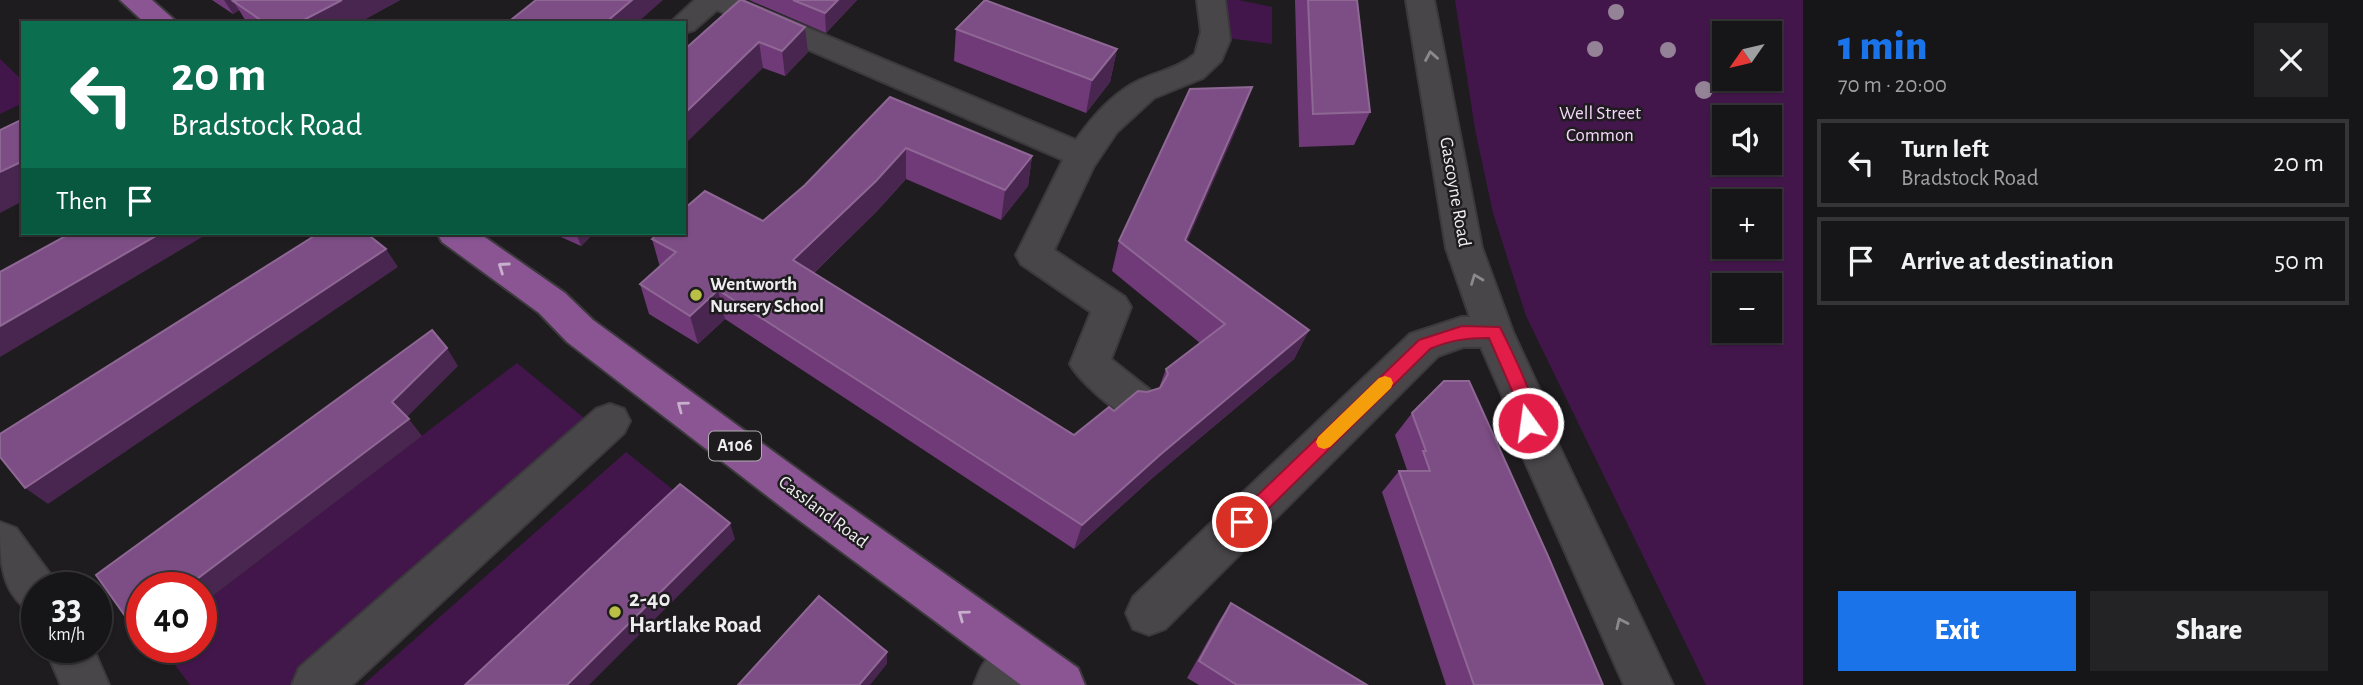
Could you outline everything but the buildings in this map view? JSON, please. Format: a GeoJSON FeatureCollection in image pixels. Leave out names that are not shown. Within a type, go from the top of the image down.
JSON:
{"type":"FeatureCollection","features":[{"type":"Feature","properties":{"kind":"main road"},"geometry":{"type":"LineString","coordinates":[[134,0],[161,21]]}},
{"type":"Feature","properties":{"kind":"main road","name":"Cassland Road"},"geometry":{"type":"LineString","coordinates":[[457,235],[552,303],[580,331],[803,498],[1008,670],[1061,685]]}},
{"type":"Feature","properties":{"kind":"street"},"geometry":{"type":"LineString","coordinates":[[686,22],[712,0]]}},
{"type":"Feature","properties":{"kind":"street"},"geometry":{"type":"LineString","coordinates":[[717,0],[1081,155]]}},
{"type":"Feature","properties":{"kind":"street"},"geometry":{"type":"LineString","coordinates":[[1135,401],[1090,364],[1112,307],[1034,255],[1081,155],[1119,112],[1143,92],[1189,73],[1207,61],[1216,44],[1210,0]]}},
{"type":"Feature","properties":{"kind":"street","name":"Gascoyne Road"},"geometry":{"type":"LineString","coordinates":[[1420,0],[1464,248],[1494,332],[1522,395],[1528,423],[1649,685]]}},
{"type":"Feature","properties":{"kind":"street"},"geometry":{"type":"LineString","coordinates":[[1149,613],[1424,345],[1462,332],[1494,332]]}},
{"type":"Feature","properties":{"kind":"street"},"geometry":{"type":"LineString","coordinates":[[316,685],[610,421]]}},
{"type":"Feature","properties":{"kind":"street"},"geometry":{"type":"LineString","coordinates":[[0,542],[22,572]]}},
{"type":"Feature","properties":{"kind":"street"},"geometry":{"type":"LineString","coordinates":[[75,663],[85,685]]}},
{"type":"Feature","properties":{"kind":"green space"},"geometry":{"type":"Polygon","coordinates":[[[1224,0],[1239,0],[1272,7],[1272,44],[1228,38],[1224,0]]]}},
{"type":"Feature","properties":{"kind":"green space","name":"Well Street Common"},"geometry":{"type":"Polygon","coordinates":[[[1455,0],[1803,0],[1803,685],[1706,685],[1526,316],[1493,213],[1475,129],[1455,0]]]}},
{"type":"Feature","properties":{"kind":"green space"},"geometry":{"type":"Polygon","coordinates":[[[0,59],[21,79],[21,104],[0,114],[0,59]]]}},
{"type":"Feature","properties":{"kind":"green space"},"geometry":{"type":"Polygon","coordinates":[[[517,363],[595,427],[289,685],[190,685],[173,663],[217,663],[217,593],[517,363]]]}},
{"type":"Feature","properties":{"kind":"green space"},"geometry":{"type":"Polygon","coordinates":[[[626,452],[686,500],[491,685],[363,685],[626,452]]]}},
{"type":"Feature","properties":{"kind":"slow traffic"},"geometry":{"type":"LineString","coordinates":[[1324,442],[1385,383]]}},
{"type":"Feature","properties":{"kind":"place","name":"Wentworth Nursery School"},"geometry":{"type":"Point","coordinates":[696,295]}},
{"type":"Feature","properties":{"kind":"place","name":"2-40 Hartlake Road"},"geometry":{"type":"Point","coordinates":[615,612]}},
{"type":"Feature","properties":{"kind":"route"},"geometry":{"type":"LineString","coordinates":[[1242,522],[1424,345],[1438,338],[1462,332],[1494,332],[1522,395],[1528,423]]}}]}
